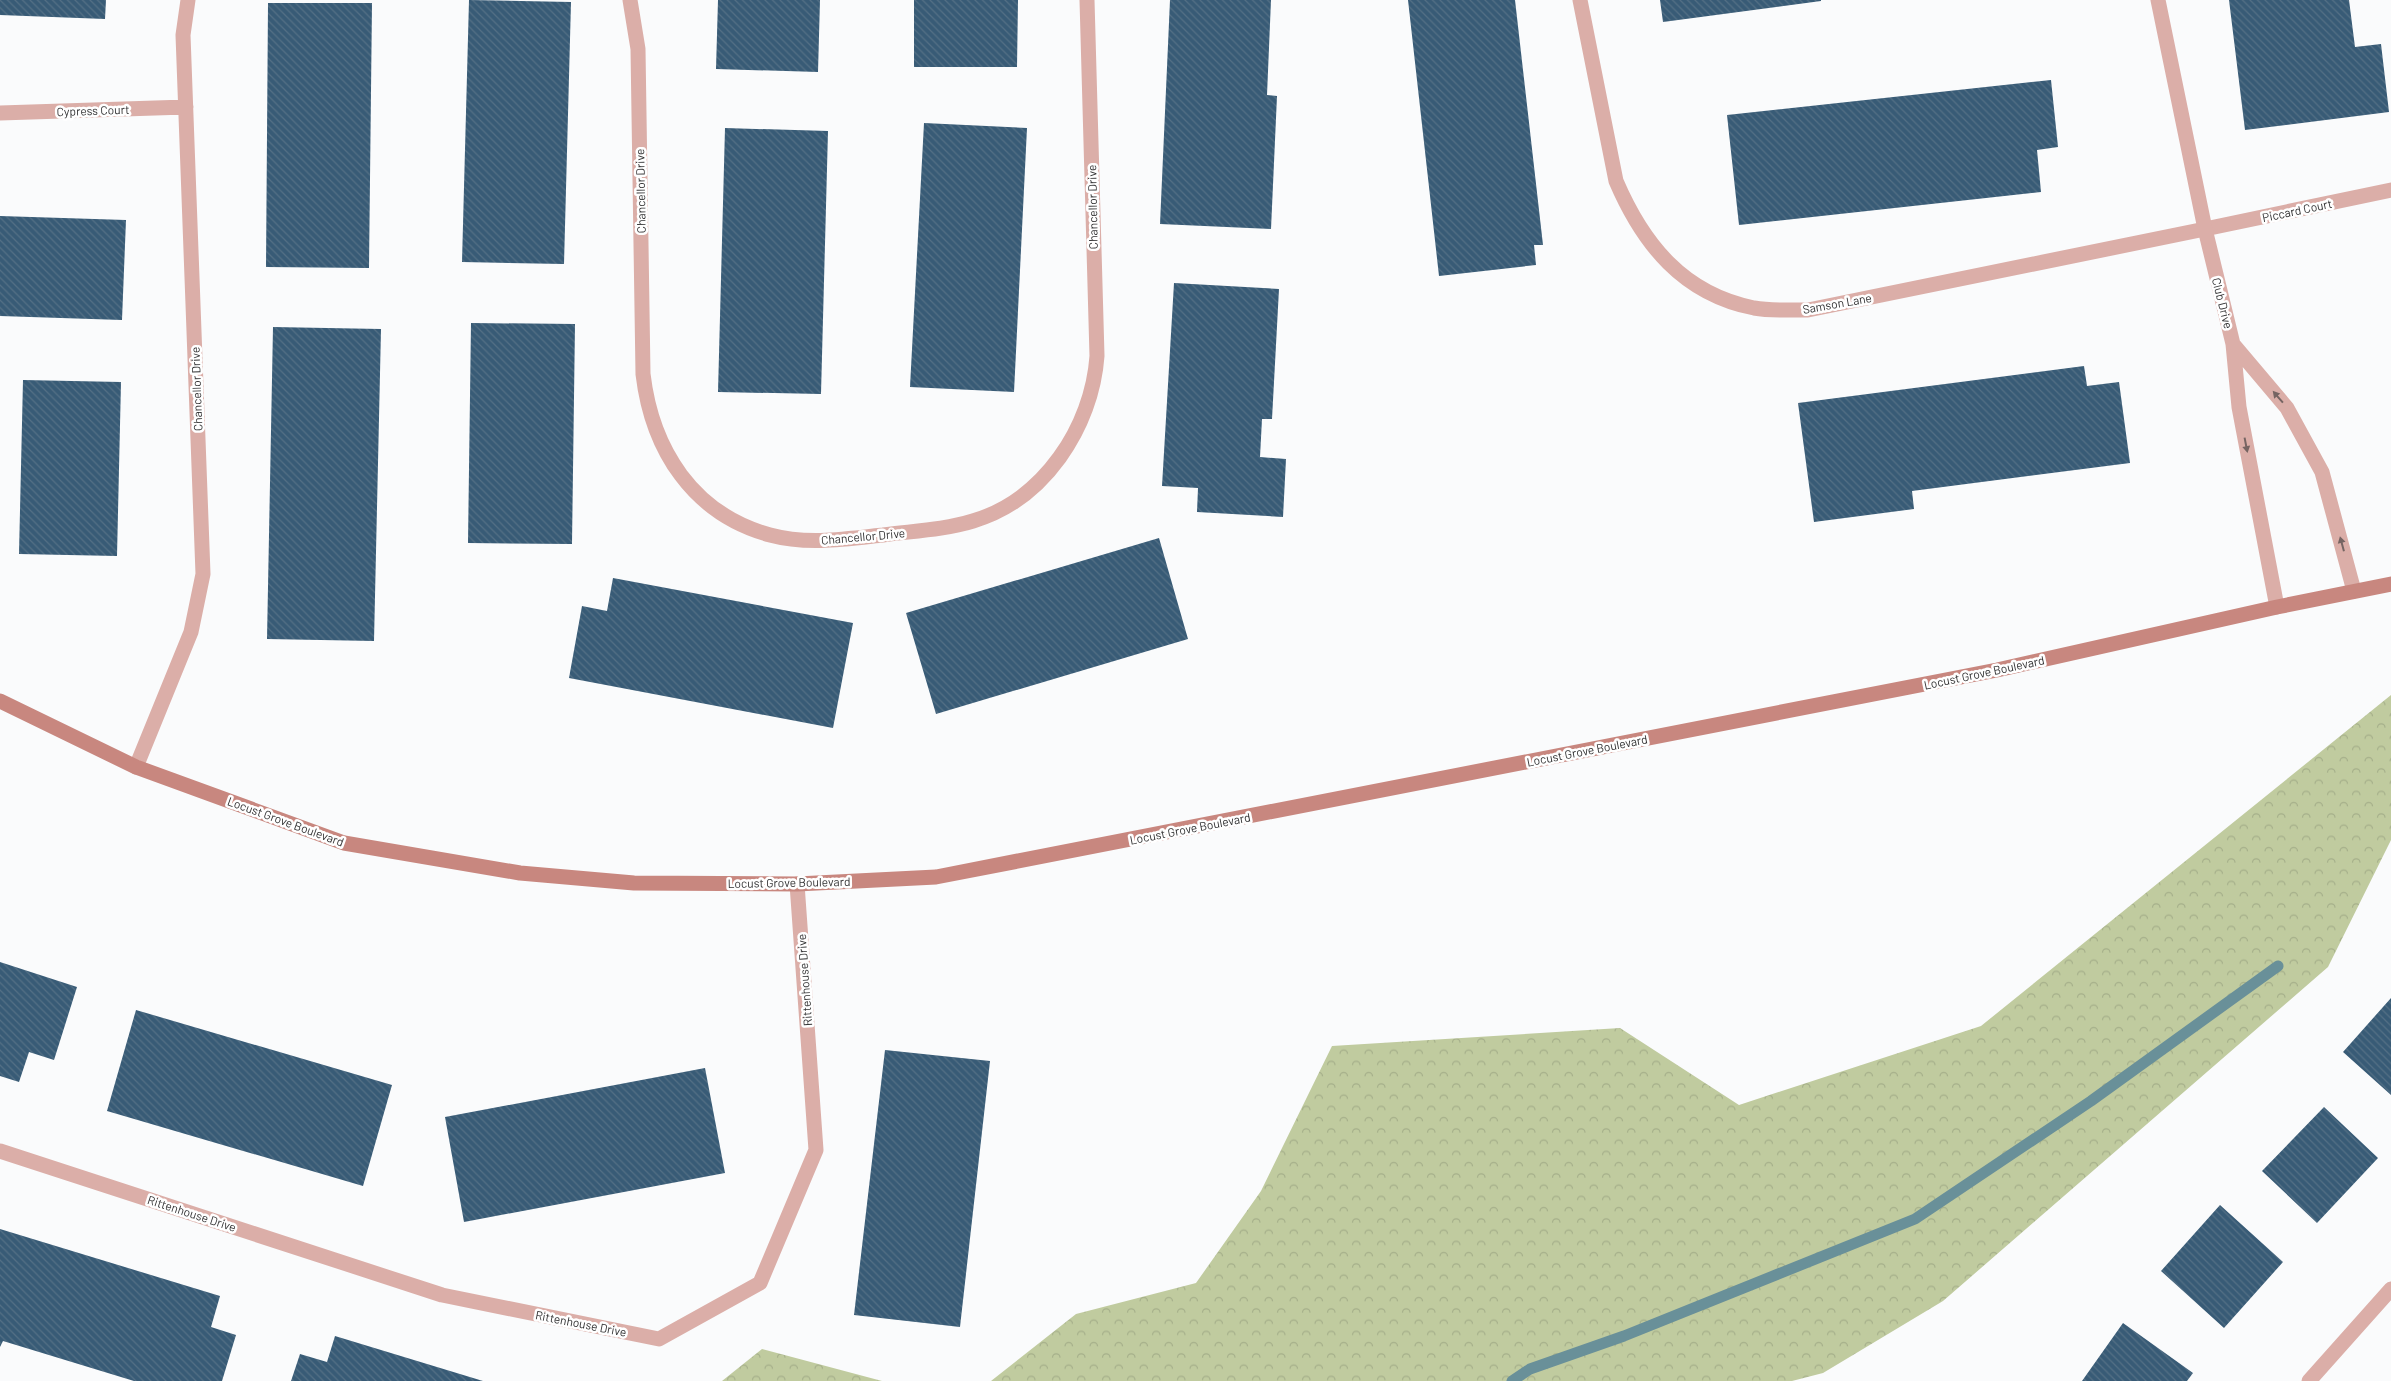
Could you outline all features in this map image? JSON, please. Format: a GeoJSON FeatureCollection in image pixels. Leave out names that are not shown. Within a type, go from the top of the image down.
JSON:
{"type":"FeatureCollection","features":[{"type":"Feature","properties":{"kind":"street","name":"Chancellor Drive"},"geometry":{"type":"LineString","coordinates":[[136,767],[192,632],[203,574],[183,35],[188,0]]}},
{"type":"Feature","properties":{"kind":"street","name":"Chancellor Drive"},"geometry":{"type":"LineString","coordinates":[[630,0],[638,49],[643,374],[651,419],[662,447],[678,474],[718,511],[770,535],[822,540],[936,529],[960,525],[987,516],[1019,499],[1028,491],[1059,459],[1076,431],[1087,408],[1093,388],[1097,356],[1087,0]]}},
{"type":"Feature","properties":{"kind":"street","name":"Samson Lane"},"geometry":{"type":"LineString","coordinates":[[1580,0],[1616,181],[1626,206],[1639,229],[1658,254],[1683,278],[1725,299],[1754,308],[1808,310],[2205,229]]}},
{"type":"Feature","properties":{"kind":"street","name":"Club Drive"},"geometry":{"type":"LineString","coordinates":[[2158,0],[2205,229],[2233,344],[2239,406],[2276,607]]}},
{"type":"Feature","properties":{"kind":"street","name":"Cypress Court"},"geometry":{"type":"LineString","coordinates":[[0,113],[186,107]]}},
{"type":"Feature","properties":{"kind":"street","name":"Piccard Court"},"geometry":{"type":"LineString","coordinates":[[2205,229],[2390,193]]}},
{"type":"Feature","properties":{"kind":"street"},"geometry":{"type":"LineString","coordinates":[[2233,344],[2287,408],[2322,472],[2354,591]]}},
{"type":"Feature","properties":{"kind":"street","name":"Locust Grove Boulevard"},"geometry":{"type":"LineString","coordinates":[[0,701],[136,767],[344,843],[520,873],[634,883],[797,884],[936,877],[1997,670],[2276,607],[2391,584]]}},
{"type":"Feature","properties":{"kind":"street","name":"Rittenhouse Drive"},"geometry":{"type":"LineString","coordinates":[[0,1151],[442,1295],[659,1339],[760,1282],[816,1150],[797,884]]}},
{"type":"Feature","properties":{"kind":"street"},"geometry":{"type":"LineString","coordinates":[[2309,1381],[2391,1289]]}},
{"type":"Feature","properties":{"kind":"green space"},"geometry":{"type":"Polygon","coordinates":[[[2391,695],[2391,840],[2328,967],[1943,1301],[1823,1373],[1792,1381],[991,1381],[1076,1314],[1196,1283],[1261,1191],[1332,1046],[1620,1028],[1739,1105],[1981,1026],[2391,695]]]}},
{"type":"Feature","properties":{"kind":"green space"},"geometry":{"type":"Polygon","coordinates":[[[762,1349],[882,1381],[722,1381],[762,1349]]]}},
{"type":"Feature","properties":{"kind":"building"},"geometry":{"type":"Polygon","coordinates":[[[0,0],[106,0],[105,19],[0,15],[0,0]]]}},
{"type":"Feature","properties":{"kind":"building"},"geometry":{"type":"Polygon","coordinates":[[[469,0],[571,2],[564,264],[462,262],[469,0]]]}},
{"type":"Feature","properties":{"kind":"building"},"geometry":{"type":"Polygon","coordinates":[[[718,0],[820,0],[818,72],[716,69],[718,0]]]}},
{"type":"Feature","properties":{"kind":"building"},"geometry":{"type":"Polygon","coordinates":[[[914,0],[1018,0],[1017,67],[914,67],[914,0]]]}},
{"type":"Feature","properties":{"kind":"building"},"geometry":{"type":"Polygon","coordinates":[[[1170,0],[1271,0],[1267,95],[1277,96],[1271,229],[1160,224],[1170,0]]]}},
{"type":"Feature","properties":{"kind":"building"},"geometry":{"type":"Polygon","coordinates":[[[1408,0],[1515,0],[1543,245],[1534,245],[1536,265],[1439,276],[1408,0]]]}},
{"type":"Feature","properties":{"kind":"building"},"geometry":{"type":"Polygon","coordinates":[[[1660,0],[1821,0],[1821,1],[1663,22],[1660,0]]]}},
{"type":"Feature","properties":{"kind":"building"},"geometry":{"type":"Polygon","coordinates":[[[2229,0],[2349,0],[2355,47],[2381,44],[2389,112],[2245,130],[2229,0]]]}},
{"type":"Feature","properties":{"kind":"building"},"geometry":{"type":"Polygon","coordinates":[[[268,3],[372,3],[369,268],[266,267],[268,3]]]}},
{"type":"Feature","properties":{"kind":"building"},"geometry":{"type":"Polygon","coordinates":[[[2051,80],[2058,147],[2037,150],[2041,192],[1739,225],[1727,115],[2051,80]]]}},
{"type":"Feature","properties":{"kind":"building"},"geometry":{"type":"Polygon","coordinates":[[[924,123],[1027,128],[1014,392],[910,387],[924,123]]]}},
{"type":"Feature","properties":{"kind":"building"},"geometry":{"type":"Polygon","coordinates":[[[725,128],[828,131],[821,394],[718,392],[725,128]]]}},
{"type":"Feature","properties":{"kind":"building"},"geometry":{"type":"Polygon","coordinates":[[[0,216],[126,220],[122,320],[0,316],[0,216]]]}},
{"type":"Feature","properties":{"kind":"building"},"geometry":{"type":"Polygon","coordinates":[[[1174,283],[1279,289],[1272,419],[1262,419],[1260,457],[1286,459],[1283,517],[1197,512],[1198,488],[1162,486],[1174,283]]]}},
{"type":"Feature","properties":{"kind":"building"},"geometry":{"type":"Polygon","coordinates":[[[471,323],[575,324],[572,544],[468,543],[471,323]]]}},
{"type":"Feature","properties":{"kind":"building"},"geometry":{"type":"Polygon","coordinates":[[[273,327],[381,329],[374,641],[267,639],[273,327]]]}},
{"type":"Feature","properties":{"kind":"building"},"geometry":{"type":"Polygon","coordinates":[[[2084,366],[2087,386],[2119,382],[2130,463],[1912,491],[1914,509],[1814,522],[1798,403],[2084,366]]]}},
{"type":"Feature","properties":{"kind":"building"},"geometry":{"type":"Polygon","coordinates":[[[23,380],[121,382],[117,556],[19,554],[23,380]]]}},
{"type":"Feature","properties":{"kind":"building"},"geometry":{"type":"Polygon","coordinates":[[[1159,538],[1188,639],[936,714],[906,613],[1159,538]]]}},
{"type":"Feature","properties":{"kind":"building"},"geometry":{"type":"Polygon","coordinates":[[[613,578],[853,623],[833,728],[569,678],[582,606],[607,611],[613,578]]]}},
{"type":"Feature","properties":{"kind":"building"},"geometry":{"type":"Polygon","coordinates":[[[0,962],[77,987],[54,1060],[29,1052],[19,1082],[0,1076],[0,962]]]}},
{"type":"Feature","properties":{"kind":"building"},"geometry":{"type":"Polygon","coordinates":[[[2391,998],[2391,1095],[2343,1052],[2391,998]]]}},
{"type":"Feature","properties":{"kind":"building"},"geometry":{"type":"Polygon","coordinates":[[[136,1010],[392,1085],[363,1186],[107,1111],[136,1010]]]}},
{"type":"Feature","properties":{"kind":"building"},"geometry":{"type":"Polygon","coordinates":[[[885,1050],[990,1061],[960,1327],[854,1315],[885,1050]]]}},
{"type":"Feature","properties":{"kind":"building"},"geometry":{"type":"Polygon","coordinates":[[[705,1068],[725,1173],[464,1222],[445,1117],[705,1068]]]}},
{"type":"Feature","properties":{"kind":"building"},"geometry":{"type":"Polygon","coordinates":[[[2324,1107],[2378,1158],[2317,1223],[2262,1171],[2324,1107]]]}},
{"type":"Feature","properties":{"kind":"building"},"geometry":{"type":"Polygon","coordinates":[[[2220,1205],[2283,1262],[2224,1328],[2161,1271],[2220,1205]]]}},
{"type":"Feature","properties":{"kind":"building"},"geometry":{"type":"Polygon","coordinates":[[[0,1229],[220,1296],[211,1327],[236,1335],[222,1381],[134,1381],[3,1341],[0,1347],[0,1229]]]}},
{"type":"Feature","properties":{"kind":"building"},"geometry":{"type":"Polygon","coordinates":[[[2123,1323],[2193,1373],[2187,1381],[2082,1381],[2123,1323]]]}},
{"type":"Feature","properties":{"kind":"building"},"geometry":{"type":"Polygon","coordinates":[[[335,1336],[483,1381],[291,1381],[300,1354],[327,1362],[335,1336]]]}},
{"type":"Feature","properties":{"kind":"waterway"},"geometry":{"type":"LineString","coordinates":[[1512,1381],[1530,1369],[1624,1336],[1915,1219],[2091,1101],[2278,966]]}}]}
